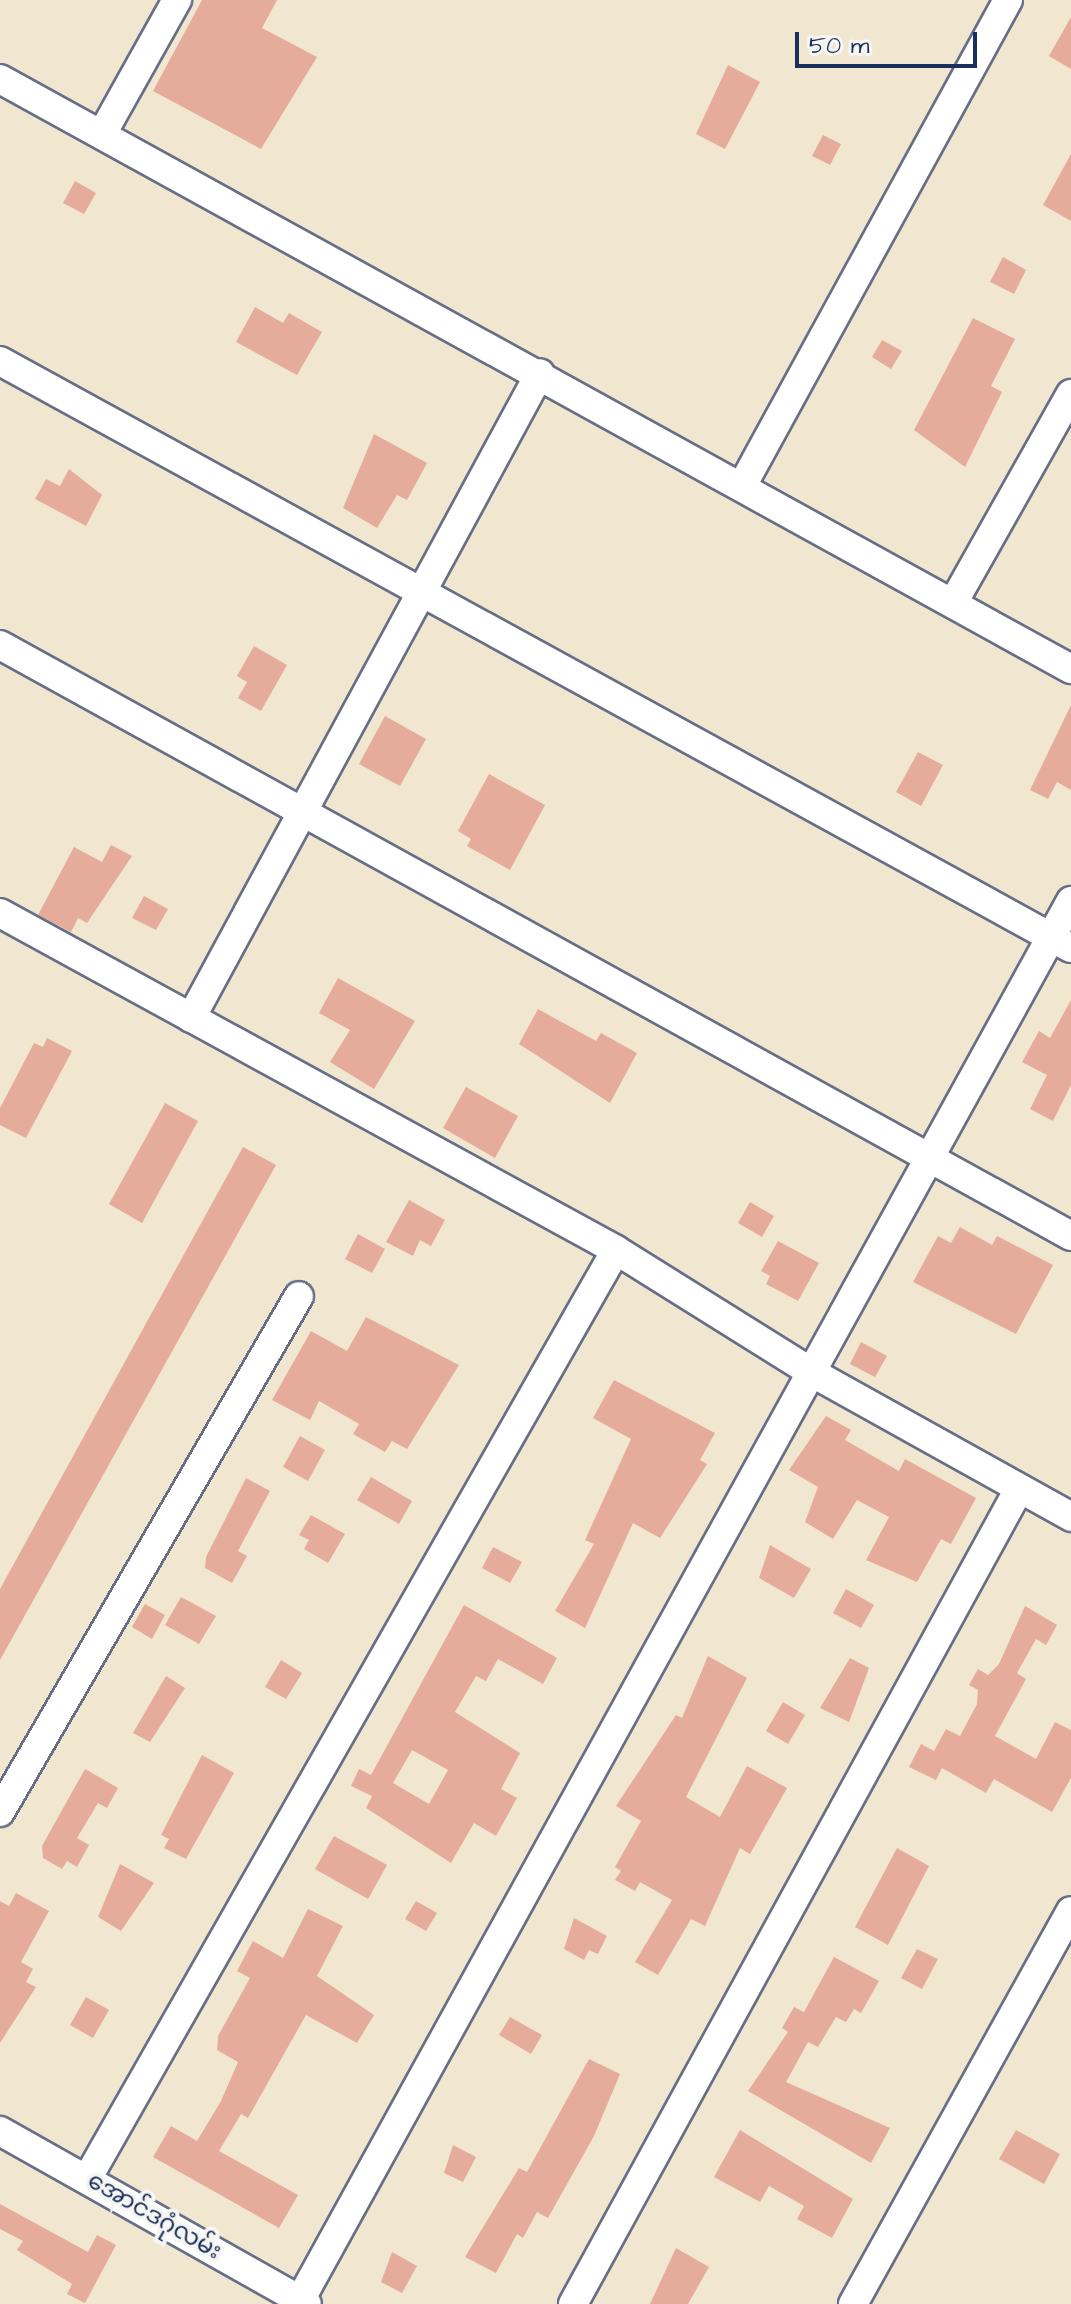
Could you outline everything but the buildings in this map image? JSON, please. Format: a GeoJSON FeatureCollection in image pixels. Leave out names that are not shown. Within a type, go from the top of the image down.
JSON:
{"type":"FeatureCollection","features":[{"type":"Feature","properties":{"kind":"street"},"geometry":{"type":"LineString","coordinates":[[102,134],[177,0]]}},
{"type":"Feature","properties":{"kind":"street"},"geometry":{"type":"LineString","coordinates":[[742,486],[1008,0]]}},
{"type":"Feature","properties":{"kind":"street"},"geometry":{"type":"LineString","coordinates":[[0,79],[540,373],[1071,669]]}},
{"type":"Feature","properties":{"kind":"street"},"geometry":{"type":"LineString","coordinates":[[0,361],[1061,943]]}},
{"type":"Feature","properties":{"kind":"street"},"geometry":{"type":"LineString","coordinates":[[191,1018],[303,815],[419,591],[540,373]]}},
{"type":"Feature","properties":{"kind":"street"},"geometry":{"type":"LineString","coordinates":[[953,603],[1071,394]]}},
{"type":"Feature","properties":{"kind":"street"},"geometry":{"type":"LineString","coordinates":[[0,645],[303,815],[1071,1236]]}},
{"type":"Feature","properties":{"kind":"street"},"geometry":{"type":"LineString","coordinates":[[301,2303],[926,1158],[1061,943],[1071,901]]}},
{"type":"Feature","properties":{"kind":"street"},"geometry":{"type":"LineString","coordinates":[[0,913],[616,1250],[811,1372],[1071,1517]]}},
{"type":"Feature","properties":{"kind":"street"},"geometry":{"type":"LineString","coordinates":[[87,2179],[616,1250]]}},
{"type":"Feature","properties":{"kind":"street"},"geometry":{"type":"LineString","coordinates":[[0,1812],[299,1296]]}},
{"type":"Feature","properties":{"kind":"street"},"geometry":{"type":"LineString","coordinates":[[573,2304],[1019,1489]]}},
{"type":"Feature","properties":{"kind":"street"},"geometry":{"type":"LineString","coordinates":[[853,2304],[1071,1911]]}},
{"type":"Feature","properties":{"kind":"street","name":"အောင်ဒဂုံလမ်း"},"geometry":{"type":"LineString","coordinates":[[0,2131],[301,2303]]}}]}
